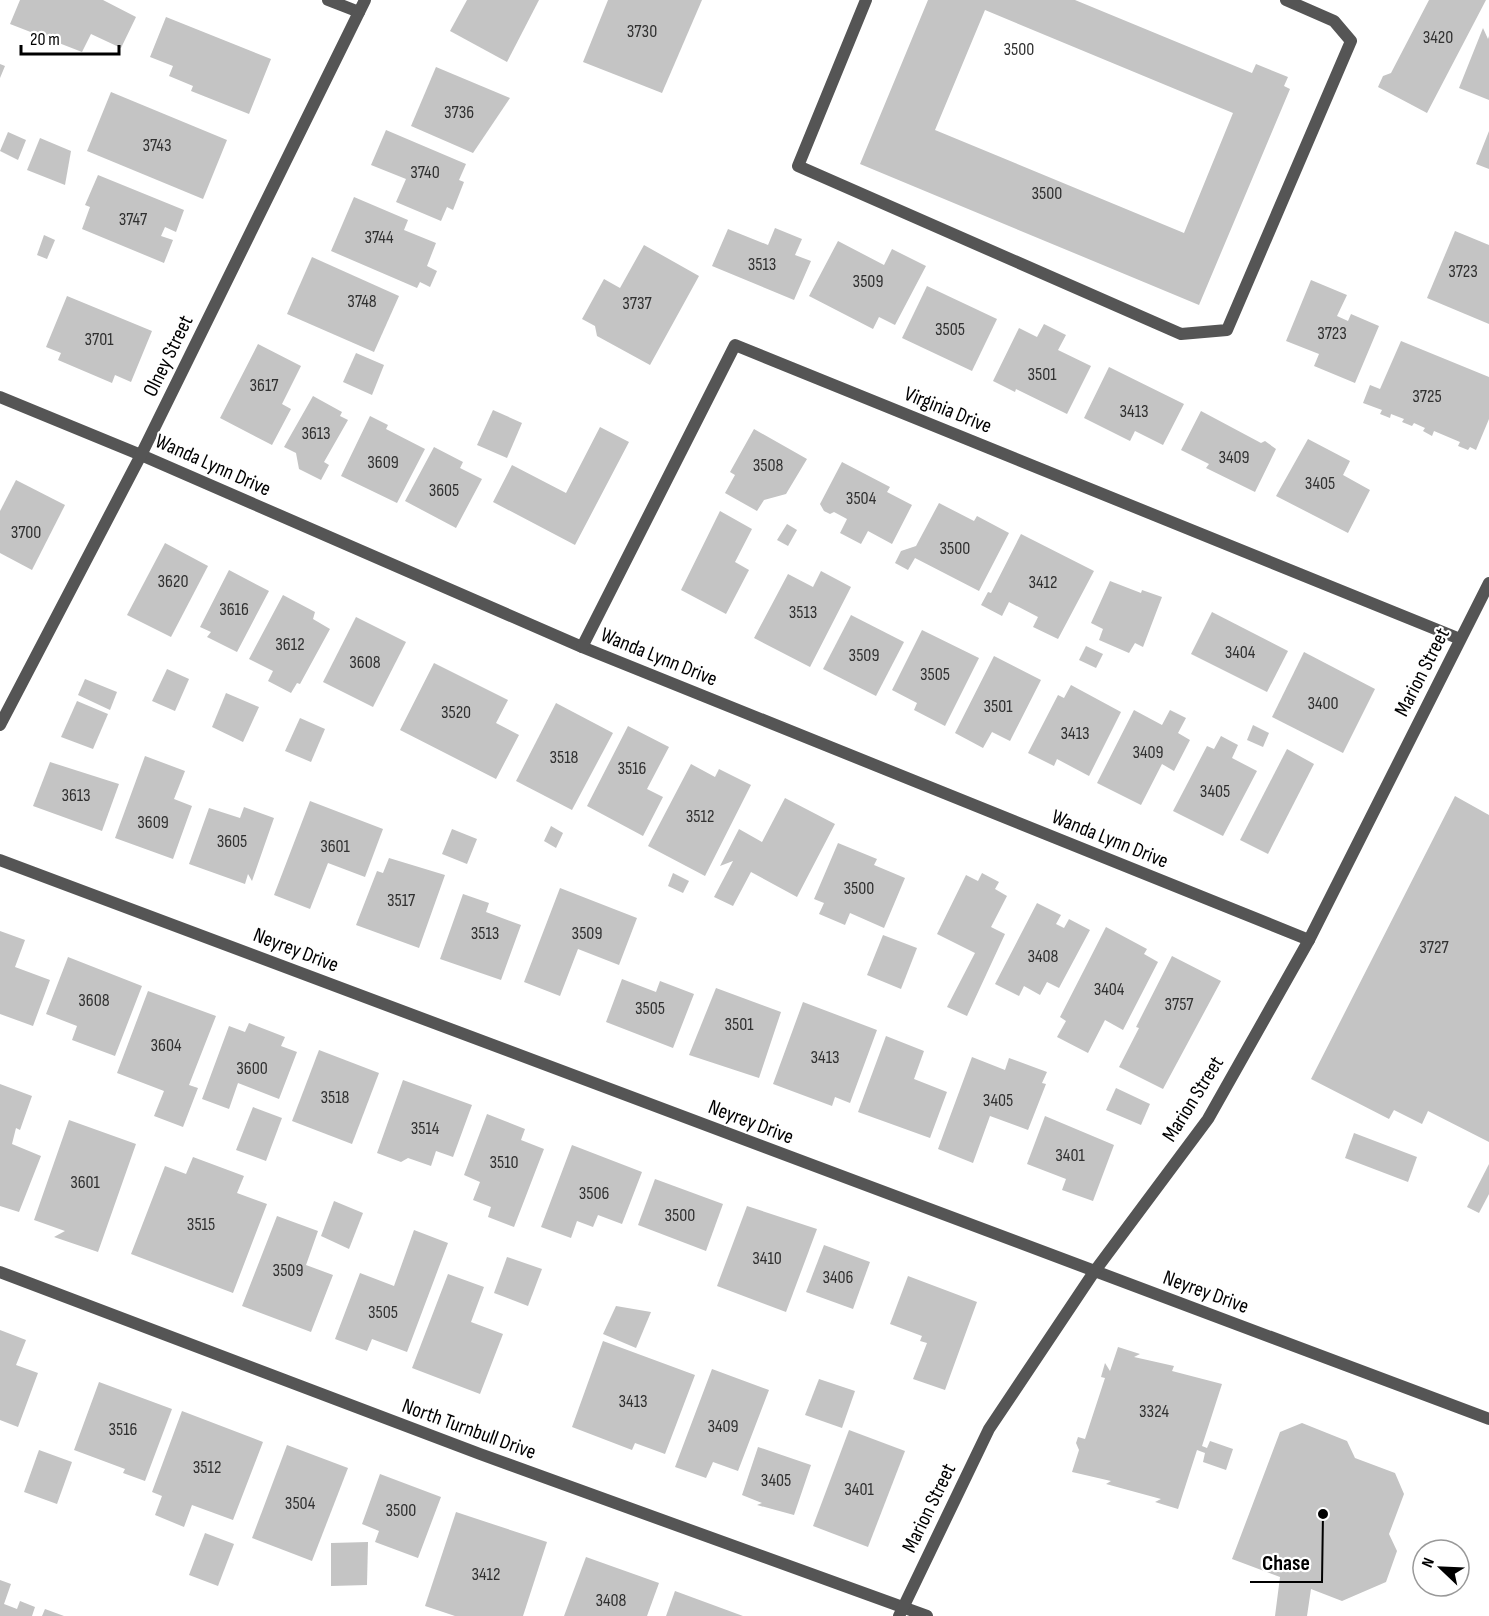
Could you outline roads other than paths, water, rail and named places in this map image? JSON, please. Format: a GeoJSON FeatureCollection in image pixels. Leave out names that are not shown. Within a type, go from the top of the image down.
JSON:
{"type":"FeatureCollection","features":[{"type":"Feature","properties":{"kind":"street"},"geometry":{"type":"LineString","coordinates":[[328,0],[358,12]]}},
{"type":"Feature","properties":{"kind":"street","name":"Olney Street"},"geometry":{"type":"LineString","coordinates":[[0,725],[141,454],[365,0]]}},
{"type":"Feature","properties":{"kind":"street"},"geometry":{"type":"LineString","coordinates":[[866,0],[798,166],[1181,334],[1227,330],[1351,41],[1334,21],[1286,0]]}},
{"type":"Feature","properties":{"kind":"street","name":"Virginia Drive"},"geometry":{"type":"LineString","coordinates":[[582,647],[735,345],[1460,639]]}},
{"type":"Feature","properties":{"kind":"street","name":"Wanda Lynn Drive"},"geometry":{"type":"LineString","coordinates":[[0,397],[141,454],[582,647],[1309,940]]}},
{"type":"Feature","properties":{"kind":"street","name":"Marion Street"},"geometry":{"type":"LineString","coordinates":[[901,1612],[989,1430],[1095,1272],[1208,1119],[1309,940],[1489,583]]}},
{"type":"Feature","properties":{"kind":"street","name":"Neyrey Drive"},"geometry":{"type":"LineString","coordinates":[[0,860],[1489,1419]]}},
{"type":"Feature","properties":{"kind":"street","name":"North Turnbull Drive"},"geometry":{"type":"LineString","coordinates":[[0,1272],[901,1612],[927,1616]]}},
{"type":"Feature","properties":{"kind":"place","name":"Chase"},"geometry":{"type":"Point","coordinates":[1323,1514]}}]}
